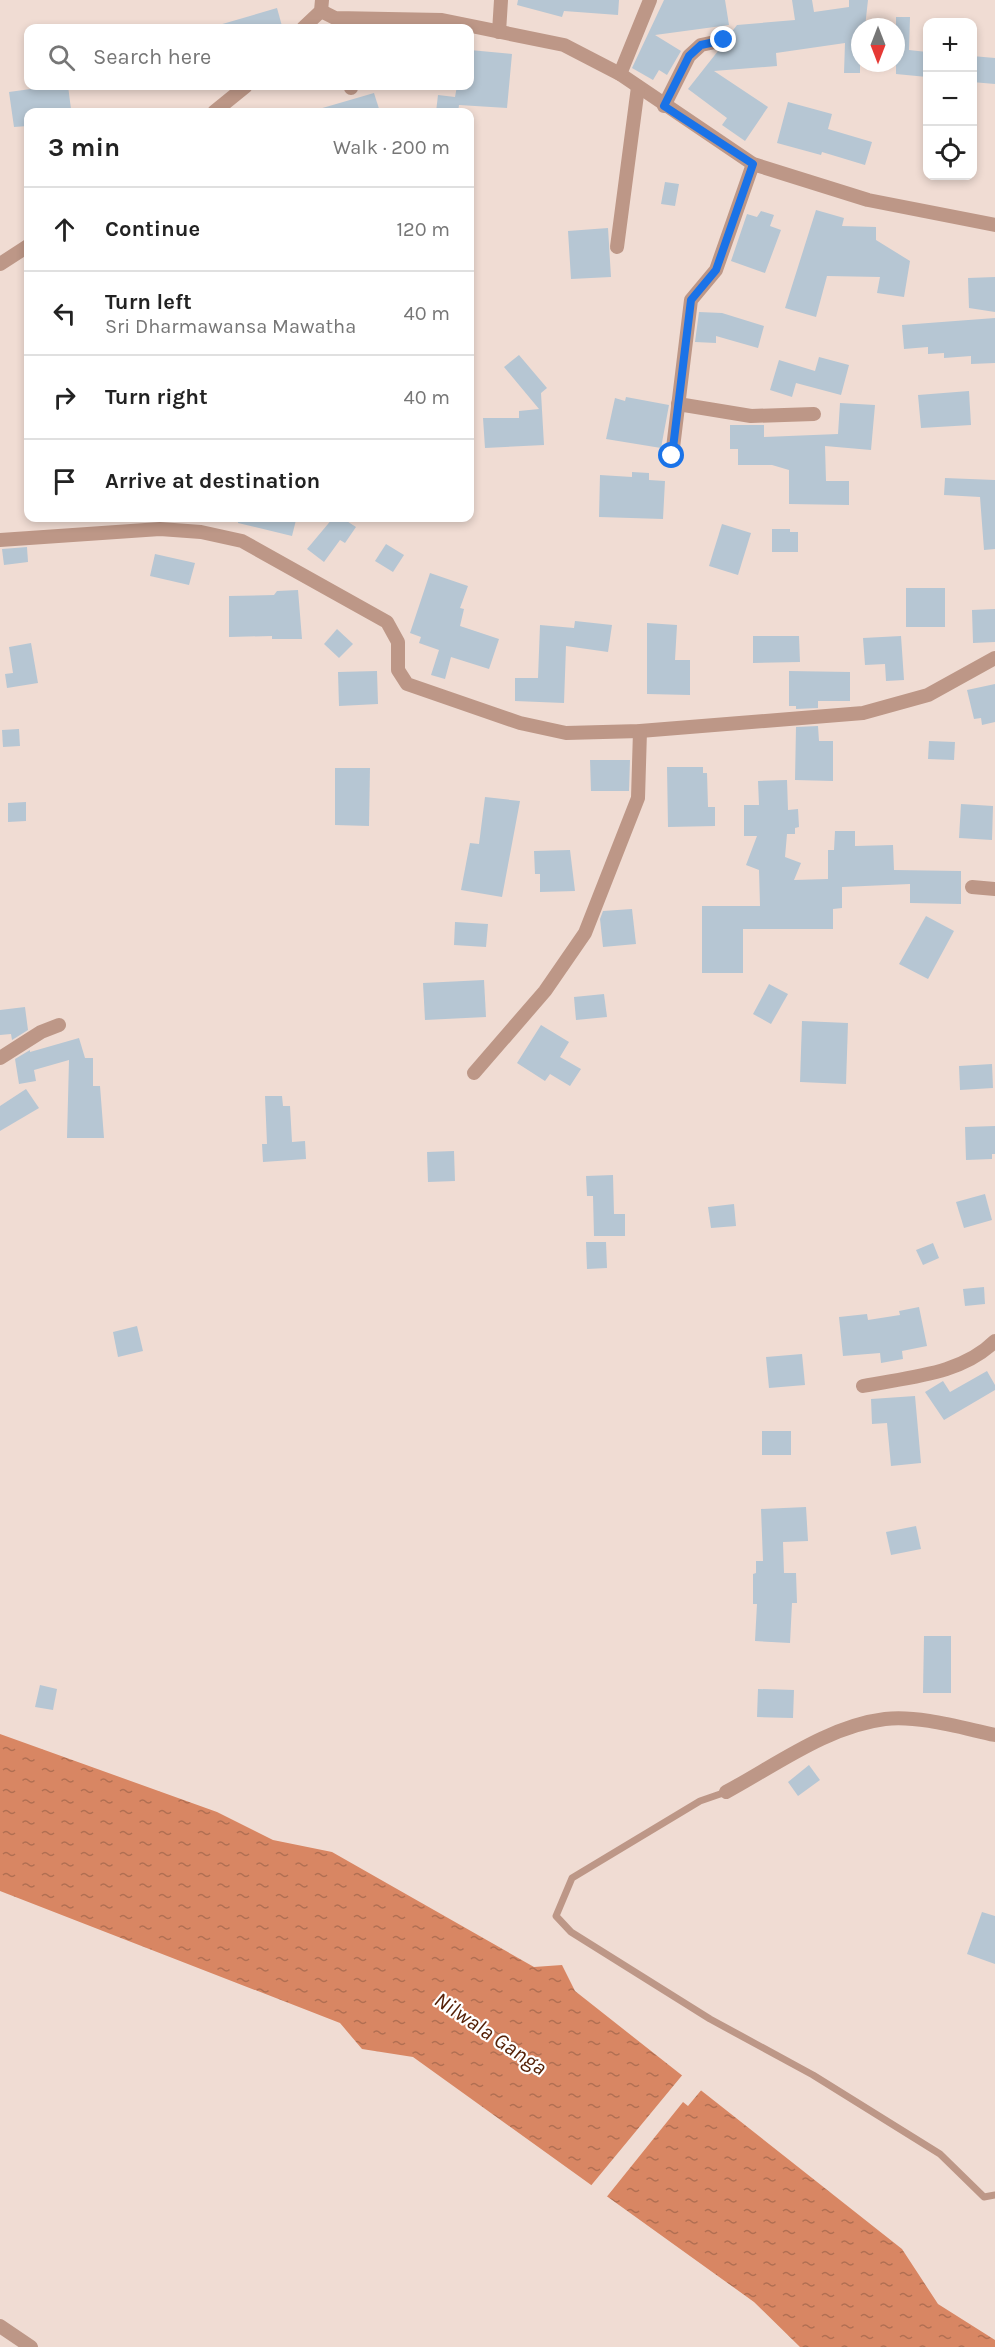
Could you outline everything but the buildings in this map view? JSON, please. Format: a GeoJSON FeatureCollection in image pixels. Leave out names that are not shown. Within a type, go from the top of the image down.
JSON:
{"type":"FeatureCollection","features":[{"type":"Feature","properties":{"kind":"street"},"geometry":{"type":"LineString","coordinates":[[499,32],[501,0]]}},
{"type":"Feature","properties":{"kind":"street"},"geometry":{"type":"LineString","coordinates":[[620,74],[650,0]]}},
{"type":"Feature","properties":{"kind":"street"},"geometry":{"type":"LineString","coordinates":[[306,24],[321,5],[336,23],[442,20],[461,24]]}},
{"type":"Feature","properties":{"kind":"street"},"geometry":{"type":"LineString","coordinates":[[474,27],[564,45],[620,74],[664,106],[753,164],[868,200],[995,225]]}},
{"type":"Feature","properties":{"kind":"street"},"geometry":{"type":"LineString","coordinates":[[664,106],[689,56],[701,45],[724,40]]}},
{"type":"Feature","properties":{"kind":"street"},"geometry":{"type":"LineString","coordinates":[[617,247],[638,87]]}},
{"type":"Feature","properties":{"kind":"street"},"geometry":{"type":"LineString","coordinates":[[219,108],[241,90]]}},
{"type":"Feature","properties":{"kind":"street"},"geometry":{"type":"LineString","coordinates":[[672,456],[691,300],[716,270],[753,164]]}},
{"type":"Feature","properties":{"kind":"street"},"geometry":{"type":"LineString","coordinates":[[0,264],[24,249]]}},
{"type":"Feature","properties":{"kind":"street"},"geometry":{"type":"LineString","coordinates":[[678,404],[751,416],[814,414]]}},
{"type":"Feature","properties":{"kind":"street"},"geometry":{"type":"LineString","coordinates":[[0,540],[160,529],[201,532],[242,541],[387,622],[398,642],[398,670],[407,684],[520,723],[566,733],[640,731],[863,713],[928,695],[995,658]]}},
{"type":"Feature","properties":{"kind":"street"},"geometry":{"type":"LineString","coordinates":[[474,1074],[545,991],[585,933],[638,798],[640,731]]}},
{"type":"Feature","properties":{"kind":"street"},"geometry":{"type":"LineString","coordinates":[[972,887],[995,889]]}},
{"type":"Feature","properties":{"kind":"street"},"geometry":{"type":"LineString","coordinates":[[0,1058],[41,1032],[59,1025]]}},
{"type":"Feature","properties":{"kind":"street"},"geometry":{"type":"LineString","coordinates":[[863,1386],[944,1371],[982,1354],[995,1341]]}},
{"type":"Feature","properties":{"kind":"street"},"geometry":{"type":"LineString","coordinates":[[726,1792],[844,1728],[887,1719],[940,1723],[995,1735]]}},
{"type":"Feature","properties":{"kind":"street"},"geometry":{"type":"LineString","coordinates":[[0,2326],[31,2347]]}},
{"type":"Feature","properties":{"kind":"lane"},"geometry":{"type":"LineString","coordinates":[[726,1792],[700,1801],[572,1878],[556,1916],[571,1932],[710,2019],[813,2075],[940,2154],[984,2197],[995,2195]]}},
{"type":"Feature","properties":{"kind":"water","name":"Nilwala Ganga"},"geometry":{"type":"Polygon","coordinates":[[[0,1734],[217,1812],[273,1840],[332,1852],[534,1967],[562,1965],[575,1991],[902,2249],[938,2304],[995,2340],[995,2347],[800,2347],[754,2302],[413,2057],[362,2049],[340,2023],[0,1891],[0,1734]]]}},
{"type":"Feature","properties":{"kind":"pier"},"geometry":{"type":"Polygon","coordinates":[[[684,2073],[703,2088],[688,2106],[683,2102],[605,2199],[589,2188],[684,2073]]]}},
{"type":"Feature","properties":{"kind":"route"},"geometry":{"type":"LineString","coordinates":[[672,456],[691,300],[716,270],[753,164],[664,106],[689,56],[701,45],[724,40]]}}]}
